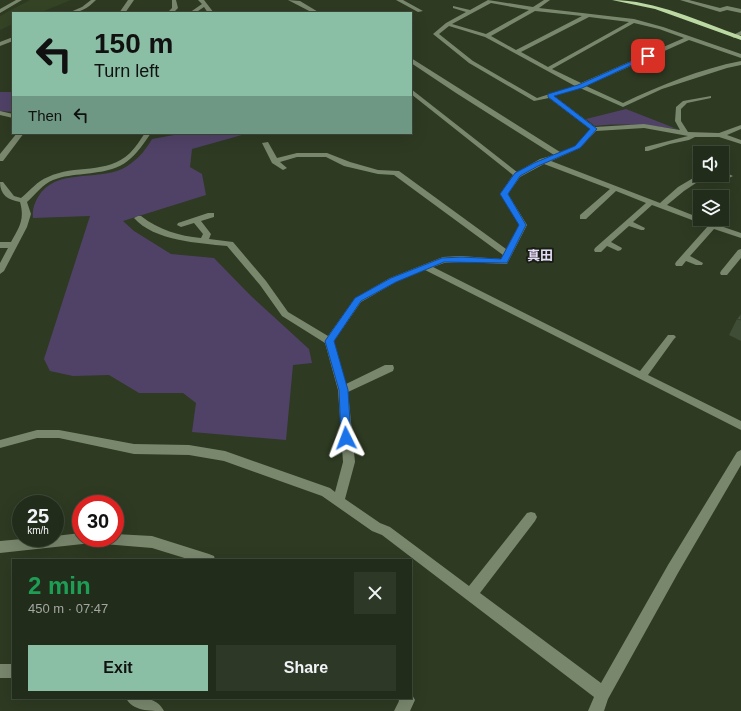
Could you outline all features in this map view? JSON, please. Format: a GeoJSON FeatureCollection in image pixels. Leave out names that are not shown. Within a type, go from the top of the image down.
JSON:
{"type":"FeatureCollection","features":[{"type":"Feature","properties":{"kind":"main road"},"geometry":{"type":"LineString","coordinates":[[615,0],[656,8],[741,38]]}},
{"type":"Feature","properties":{"kind":"street"},"geometry":{"type":"LineString","coordinates":[[0,11],[20,0]]}},
{"type":"Feature","properties":{"kind":"street"},"geometry":{"type":"LineString","coordinates":[[74,12],[84,8],[94,0]]}},
{"type":"Feature","properties":{"kind":"street"},"geometry":{"type":"LineString","coordinates":[[123,12],[131,0]]}},
{"type":"Feature","properties":{"kind":"street"},"geometry":{"type":"LineString","coordinates":[[171,12],[175,8],[174,0]]}},
{"type":"Feature","properties":{"kind":"street"},"geometry":{"type":"LineString","coordinates":[[291,0],[298,2],[315,12]]}},
{"type":"Feature","properties":{"kind":"street"},"geometry":{"type":"LineString","coordinates":[[400,0],[420,11]]}},
{"type":"Feature","properties":{"kind":"street"},"geometry":{"type":"LineString","coordinates":[[487,36],[547,0]]}},
{"type":"Feature","properties":{"kind":"street"},"geometry":{"type":"LineString","coordinates":[[683,0],[720,10],[727,8],[741,11]]}},
{"type":"Feature","properties":{"kind":"street"},"geometry":{"type":"LineString","coordinates":[[298,2],[306,1]]}},
{"type":"Feature","properties":{"kind":"street"},"geometry":{"type":"LineString","coordinates":[[689,38],[580,86],[536,100],[471,62],[436,34],[448,24],[490,1],[534,9],[634,22],[661,28],[741,56]]}},
{"type":"Feature","properties":{"kind":"street"},"geometry":{"type":"LineString","coordinates":[[193,12],[203,2],[210,12]]}},
{"type":"Feature","properties":{"kind":"street"},"geometry":{"type":"LineString","coordinates":[[455,7],[470,11]]}},
{"type":"Feature","properties":{"kind":"street"},"geometry":{"type":"LineString","coordinates":[[516,52],[588,15]]}},
{"type":"Feature","properties":{"kind":"street"},"geometry":{"type":"LineString","coordinates":[[548,69],[634,22]]}},
{"type":"Feature","properties":{"kind":"street"},"geometry":{"type":"LineString","coordinates":[[448,24],[487,36],[580,86],[623,105],[660,88],[726,66],[741,63]]}},
{"type":"Feature","properties":{"kind":"street"},"geometry":{"type":"LineString","coordinates":[[734,36],[741,33]]}},
{"type":"Feature","properties":{"kind":"street"},"geometry":{"type":"LineString","coordinates":[[0,44],[12,39]]}},
{"type":"Feature","properties":{"kind":"street"},"geometry":{"type":"LineString","coordinates":[[412,61],[458,92],[559,155]]}},
{"type":"Feature","properties":{"kind":"street"},"geometry":{"type":"LineString","coordinates":[[412,92],[517,174]]}},
{"type":"Feature","properties":{"kind":"street"},"geometry":{"type":"LineString","coordinates":[[550,96],[594,129],[644,126],[694,135],[720,135],[741,142]]}},
{"type":"Feature","properties":{"kind":"street"},"geometry":{"type":"LineString","coordinates":[[686,133],[678,121],[678,108],[685,102],[709,97]]}},
{"type":"Feature","properties":{"kind":"street"},"geometry":{"type":"LineString","coordinates":[[0,113],[12,116]]}},
{"type":"Feature","properties":{"kind":"street"},"geometry":{"type":"LineString","coordinates":[[720,135],[741,127]]}},
{"type":"Feature","properties":{"kind":"street"},"geometry":{"type":"LineString","coordinates":[[329,341],[358,300],[393,280],[442,260],[461,259],[504,262],[523,225],[504,194],[517,174],[578,147],[594,129]]}},
{"type":"Feature","properties":{"kind":"street"},"geometry":{"type":"LineString","coordinates":[[0,159],[20,134]]}},
{"type":"Feature","properties":{"kind":"street"},"geometry":{"type":"LineString","coordinates":[[23,201],[37,187],[53,178],[79,171],[99,170],[114,167],[124,162],[133,155],[147,134]]}},
{"type":"Feature","properties":{"kind":"street"},"geometry":{"type":"LineString","coordinates":[[648,149],[669,142],[687,139],[694,135]]}},
{"type":"Feature","properties":{"kind":"street"},"geometry":{"type":"LineString","coordinates":[[266,144],[275,160],[283,168]]}},
{"type":"Feature","properties":{"kind":"street"},"geometry":{"type":"LineString","coordinates":[[275,160],[297,155],[327,155],[347,164],[378,172],[396,173],[508,254]]}},
{"type":"Feature","properties":{"kind":"street"},"geometry":{"type":"LineString","coordinates":[[544,161],[693,218]]}},
{"type":"Feature","properties":{"kind":"street"},"geometry":{"type":"LineString","coordinates":[[662,206],[681,189],[693,182]]}},
{"type":"Feature","properties":{"kind":"street"},"geometry":{"type":"LineString","coordinates":[[0,184],[11,198],[23,201]]}},
{"type":"Feature","properties":{"kind":"street"},"geometry":{"type":"LineString","coordinates":[[583,217],[615,188]]}},
{"type":"Feature","properties":{"kind":"street"},"geometry":{"type":"LineString","coordinates":[[0,271],[23,227],[27,214],[23,201]]}},
{"type":"Feature","properties":{"kind":"street"},"geometry":{"type":"LineString","coordinates":[[598,250],[652,202]]}},
{"type":"Feature","properties":{"kind":"street"},"geometry":{"type":"LineString","coordinates":[[181,225],[211,215]]}},
{"type":"Feature","properties":{"kind":"street"},"geometry":{"type":"LineString","coordinates":[[138,218],[142,222],[171,235],[193,240],[230,244],[263,283],[285,314],[329,341],[343,390],[349,462],[339,500]]}},
{"type":"Feature","properties":{"kind":"street"},"geometry":{"type":"LineString","coordinates":[[196,220],[207,234],[204,241]]}},
{"type":"Feature","properties":{"kind":"street"},"geometry":{"type":"LineString","coordinates":[[628,223],[641,228]]}},
{"type":"Feature","properties":{"kind":"street"},"geometry":{"type":"LineString","coordinates":[[679,264],[712,226]]}},
{"type":"Feature","properties":{"kind":"street"},"geometry":{"type":"LineString","coordinates":[[716,226],[741,236]]}},
{"type":"Feature","properties":{"kind":"street"},"geometry":{"type":"LineString","coordinates":[[606,243],[618,248]]}},
{"type":"Feature","properties":{"kind":"street"},"geometry":{"type":"LineString","coordinates":[[0,245],[14,245]]}},
{"type":"Feature","properties":{"kind":"street"},"geometry":{"type":"LineString","coordinates":[[724,273],[741,252]]}},
{"type":"Feature","properties":{"kind":"street"},"geometry":{"type":"LineString","coordinates":[[685,257],[699,263]]}},
{"type":"Feature","properties":{"kind":"street"},"geometry":{"type":"LineString","coordinates":[[425,267],[741,426]]}},
{"type":"Feature","properties":{"kind":"street"},"geometry":{"type":"LineString","coordinates":[[642,376],[671,337]]}},
{"type":"Feature","properties":{"kind":"street"},"geometry":{"type":"LineString","coordinates":[[343,390],[389,368]]}},
{"type":"Feature","properties":{"kind":"street"},"geometry":{"type":"LineString","coordinates":[[0,444],[37,434],[59,434],[134,449],[189,450],[225,456],[326,492],[376,527],[386,531],[603,694]]}},
{"type":"Feature","properties":{"kind":"street"},"geometry":{"type":"LineString","coordinates":[[596,711],[603,694],[673,569],[741,455]]}},
{"type":"Feature","properties":{"kind":"street"},"geometry":{"type":"LineString","coordinates":[[471,594],[530,517]]}},
{"type":"Feature","properties":{"kind":"street"},"geometry":{"type":"LineString","coordinates":[[0,547],[72,540]]}},
{"type":"Feature","properties":{"kind":"street"},"geometry":{"type":"LineString","coordinates":[[124,540],[152,542],[206,559]]}},
{"type":"Feature","properties":{"kind":"street"},"geometry":{"type":"LineString","coordinates":[[0,671],[12,671]]}},
{"type":"Feature","properties":{"kind":"street"},"geometry":{"type":"LineString","coordinates":[[135,699],[154,711]]}},
{"type":"Feature","properties":{"kind":"street"},"geometry":{"type":"LineString","coordinates":[[402,711],[408,700],[406,699]]}},
{"type":"Feature","properties":{"kind":"shaded area"},"geometry":{"type":"Polygon","coordinates":[[[30,0],[71,0],[41,12],[12,12],[12,24],[0,30],[0,16],[30,0]]]}},
{"type":"Feature","properties":{"kind":"shaded area"},"geometry":{"type":"Polygon","coordinates":[[[0,92],[12,92],[12,112],[0,111],[0,92]]]}},
{"type":"Feature","properties":{"kind":"shaded area"},"geometry":{"type":"Polygon","coordinates":[[[626,109],[677,129],[636,125],[595,126],[586,119],[626,109]]]}},
{"type":"Feature","properties":{"kind":"shaded area"},"geometry":{"type":"Polygon","coordinates":[[[180,134],[245,134],[192,149],[190,167],[202,174],[206,195],[123,221],[134,231],[171,254],[214,258],[250,295],[309,349],[312,363],[293,365],[286,440],[192,432],[196,403],[183,393],[139,393],[109,375],[73,376],[50,371],[44,359],[90,216],[33,218],[35,202],[45,188],[55,182],[122,169],[140,156],[152,139],[180,134]]]}},
{"type":"Feature","properties":{"kind":"building"},"geometry":{"type":"Polygon","coordinates":[[[741,314],[741,320],[737,319],[741,314]]]}},
{"type":"Feature","properties":{"kind":"district","name":"真田"},"geometry":{"type":"Point","coordinates":[540,255]}},
{"type":"Feature","properties":{"kind":"route"},"geometry":{"type":"LineString","coordinates":[[346,438],[343,390],[329,341],[358,300],[393,280],[442,260],[461,259],[504,262],[523,225],[504,194],[517,174],[536,164],[578,147],[594,129],[550,96],[580,86],[648,56]]}}]}
